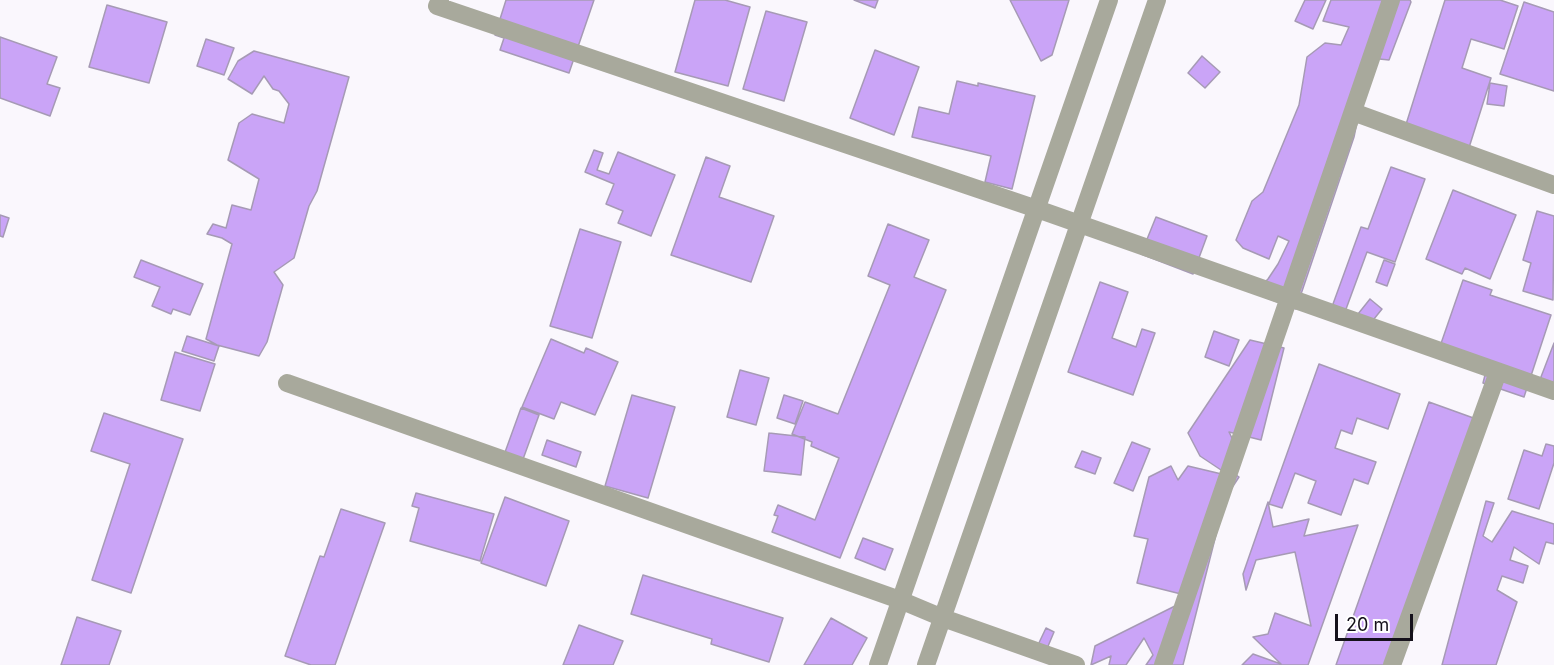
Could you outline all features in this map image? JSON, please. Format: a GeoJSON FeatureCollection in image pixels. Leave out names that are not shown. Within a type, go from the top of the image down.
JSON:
{"type":"FeatureCollection","features":[{"type":"Feature","properties":{"kind":"street"},"geometry":{"type":"LineString","coordinates":[[440,0],[437,6],[1036,209],[1554,391]]}},
{"type":"Feature","properties":{"kind":"street"},"geometry":{"type":"LineString","coordinates":[[878,665],[1109,0]]}},
{"type":"Feature","properties":{"kind":"street"},"geometry":{"type":"LineString","coordinates":[[926,665],[1157,0]]}},
{"type":"Feature","properties":{"kind":"street"},"geometry":{"type":"LineString","coordinates":[[1163,665],[1391,0]]}},
{"type":"Feature","properties":{"kind":"street"},"geometry":{"type":"LineString","coordinates":[[1353,112],[1554,185]]}},
{"type":"Feature","properties":{"kind":"street"},"geometry":{"type":"LineString","coordinates":[[1392,665],[1498,372]]}},
{"type":"Feature","properties":{"kind":"street"},"geometry":{"type":"LineString","coordinates":[[287,383],[900,600],[943,618],[1076,665]]}},
{"type":"Feature","properties":{"kind":"building"},"geometry":{"type":"Polygon","coordinates":[[[506,0],[594,0],[569,73],[500,50],[504,38],[495,35],[506,0]]]}},
{"type":"Feature","properties":{"kind":"building"},"geometry":{"type":"Polygon","coordinates":[[[695,0],[725,0],[750,7],[728,86],[675,72],[695,0]]]}},
{"type":"Feature","properties":{"kind":"building"},"geometry":{"type":"Polygon","coordinates":[[[854,0],[878,0],[875,8],[854,0]]]}},
{"type":"Feature","properties":{"kind":"building"},"geometry":{"type":"Polygon","coordinates":[[[1010,0],[1069,0],[1052,55],[1041,61],[1010,0]]]}},
{"type":"Feature","properties":{"kind":"building"},"geometry":{"type":"Polygon","coordinates":[[[1305,0],[1326,0],[1313,29],[1295,21],[1305,0]]]}},
{"type":"Feature","properties":{"kind":"building"},"geometry":{"type":"Polygon","coordinates":[[[1331,0],[1410,0],[1411,2],[1389,60],[1370,58],[1354,137],[1296,309],[1254,293],[1268,279],[1289,241],[1278,236],[1269,259],[1243,248],[1236,240],[1252,201],[1263,192],[1299,105],[1307,57],[1325,43],[1341,45],[1349,27],[1323,21],[1331,0]]]}},
{"type":"Feature","properties":{"kind":"building"},"geometry":{"type":"Polygon","coordinates":[[[1445,0],[1500,0],[1518,6],[1504,49],[1471,39],[1462,68],[1491,78],[1467,154],[1403,134],[1445,0]]]}},
{"type":"Feature","properties":{"kind":"building"},"geometry":{"type":"Polygon","coordinates":[[[1524,2],[1554,12],[1554,91],[1500,74],[1524,2]]]}},
{"type":"Feature","properties":{"kind":"building"},"geometry":{"type":"Polygon","coordinates":[[[107,5],[167,22],[149,83],[89,67],[107,5]]]}},
{"type":"Feature","properties":{"kind":"building"},"geometry":{"type":"Polygon","coordinates":[[[766,11],[807,22],[784,101],[743,89],[766,11]]]}},
{"type":"Feature","properties":{"kind":"building"},"geometry":{"type":"Polygon","coordinates":[[[0,37],[57,57],[47,84],[60,88],[50,116],[0,98],[0,37]]]}},
{"type":"Feature","properties":{"kind":"building"},"geometry":{"type":"Polygon","coordinates":[[[206,39],[234,48],[224,75],[197,66],[206,39]]]}},
{"type":"Feature","properties":{"kind":"building"},"geometry":{"type":"Polygon","coordinates":[[[875,50],[919,67],[894,135],[850,118],[875,50]]]}},
{"type":"Feature","properties":{"kind":"building"},"geometry":{"type":"Polygon","coordinates":[[[254,51],[349,77],[317,191],[309,206],[294,258],[274,272],[283,285],[267,342],[259,356],[217,345],[206,339],[232,244],[222,238],[207,234],[213,224],[226,228],[232,205],[251,210],[259,179],[228,160],[239,123],[252,114],[284,123],[289,104],[279,91],[273,89],[264,76],[252,94],[228,79],[238,61],[254,51]]]}},
{"type":"Feature","properties":{"kind":"building"},"geometry":{"type":"Polygon","coordinates":[[[1202,56],[1220,72],[1205,88],[1188,73],[1202,56]]]}},
{"type":"Feature","properties":{"kind":"building"},"geometry":{"type":"Polygon","coordinates":[[[957,81],[978,86],[978,83],[1035,96],[1012,189],[985,182],[991,156],[912,137],[919,107],[949,114],[957,81]]]}},
{"type":"Feature","properties":{"kind":"building"},"geometry":{"type":"Polygon","coordinates":[[[1490,83],[1507,86],[1504,106],[1487,104],[1490,83]]]}},
{"type":"Feature","properties":{"kind":"building"},"geometry":{"type":"Polygon","coordinates":[[[594,150],[603,153],[597,170],[609,174],[618,152],[675,175],[651,236],[618,223],[623,211],[606,204],[614,184],[585,172],[594,150]]]}},
{"type":"Feature","properties":{"kind":"building"},"geometry":{"type":"Polygon","coordinates":[[[706,157],[730,166],[719,197],[774,216],[751,282],[671,255],[706,157]]]}},
{"type":"Feature","properties":{"kind":"building"},"geometry":{"type":"Polygon","coordinates":[[[1391,167],[1425,179],[1395,262],[1367,252],[1342,320],[1329,315],[1361,227],[1368,229],[1391,167]]]}},
{"type":"Feature","properties":{"kind":"building"},"geometry":{"type":"Polygon","coordinates":[[[1453,190],[1516,215],[1490,279],[1465,268],[1462,274],[1426,259],[1453,190]]]}},
{"type":"Feature","properties":{"kind":"building"},"geometry":{"type":"Polygon","coordinates":[[[1537,211],[1554,216],[1553,300],[1523,291],[1531,263],[1523,260],[1537,211]]]}},
{"type":"Feature","properties":{"kind":"building"},"geometry":{"type":"Polygon","coordinates":[[[0,215],[9,218],[3,237],[0,236],[0,215]]]}},
{"type":"Feature","properties":{"kind":"building"},"geometry":{"type":"Polygon","coordinates":[[[1156,217],[1207,236],[1193,274],[1141,254],[1156,217]]]}},
{"type":"Feature","properties":{"kind":"building"},"geometry":{"type":"Polygon","coordinates":[[[888,224],[929,240],[914,277],[946,290],[840,558],[772,532],[778,516],[774,515],[778,505],[815,520],[839,458],[811,446],[812,442],[792,434],[805,402],[838,414],[890,285],[868,276],[888,224]]]}},
{"type":"Feature","properties":{"kind":"building"},"geometry":{"type":"Polygon","coordinates":[[[580,229],[621,242],[592,338],[550,326],[580,229]]]}},
{"type":"Feature","properties":{"kind":"building"},"geometry":{"type":"Polygon","coordinates":[[[141,260],[203,284],[190,315],[173,309],[171,314],[152,306],[160,287],[134,277],[141,260]]]}},
{"type":"Feature","properties":{"kind":"building"},"geometry":{"type":"Polygon","coordinates":[[[1384,260],[1395,264],[1387,286],[1376,282],[1384,260]]]}},
{"type":"Feature","properties":{"kind":"building"},"geometry":{"type":"Polygon","coordinates":[[[1463,280],[1492,290],[1490,295],[1551,315],[1524,397],[1483,383],[1486,371],[1437,355],[1463,280]]]}},
{"type":"Feature","properties":{"kind":"building"},"geometry":{"type":"Polygon","coordinates":[[[1100,282],[1128,292],[1112,338],[1136,347],[1142,329],[1155,333],[1133,395],[1068,372],[1100,282]]]}},
{"type":"Feature","properties":{"kind":"building"},"geometry":{"type":"Polygon","coordinates":[[[1370,299],[1382,309],[1370,324],[1358,314],[1370,299]]]}},
{"type":"Feature","properties":{"kind":"building"},"geometry":{"type":"Polygon","coordinates":[[[1214,331],[1239,340],[1229,366],[1205,357],[1214,331]]]}},
{"type":"Feature","properties":{"kind":"building"},"geometry":{"type":"Polygon","coordinates":[[[187,336],[219,346],[214,361],[182,351],[187,336]]]}},
{"type":"Feature","properties":{"kind":"building"},"geometry":{"type":"Polygon","coordinates":[[[551,339],[584,353],[586,348],[618,362],[595,415],[561,402],[554,419],[522,407],[551,339]]]}},
{"type":"Feature","properties":{"kind":"building"},"geometry":{"type":"Polygon","coordinates":[[[1250,340],[1284,348],[1261,440],[1229,432],[1235,444],[1229,470],[1239,477],[1218,509],[1221,515],[1183,665],[1146,665],[1153,655],[1144,638],[1126,665],[1109,665],[1111,656],[1091,665],[1095,646],[1193,597],[1137,583],[1148,539],[1134,536],[1149,477],[1171,466],[1178,480],[1188,466],[1230,476],[1200,456],[1188,433],[1250,340]]]}},
{"type":"Feature","properties":{"kind":"building"},"geometry":{"type":"Polygon","coordinates":[[[1554,343],[1554,397],[1536,390],[1554,343]]]}},
{"type":"Feature","properties":{"kind":"building"},"geometry":{"type":"Polygon","coordinates":[[[175,352],[215,364],[200,411],[161,400],[175,352]]]}},
{"type":"Feature","properties":{"kind":"building"},"geometry":{"type":"Polygon","coordinates":[[[1319,364],[1400,394],[1388,429],[1357,418],[1352,434],[1341,430],[1335,448],[1376,462],[1368,484],[1354,479],[1341,515],[1308,503],[1316,481],[1295,473],[1282,508],[1269,504],[1319,364]]]}},
{"type":"Feature","properties":{"kind":"building"},"geometry":{"type":"Polygon","coordinates":[[[740,370],[769,378],[756,425],[727,417],[740,370]]]}},
{"type":"Feature","properties":{"kind":"building"},"geometry":{"type":"Polygon","coordinates":[[[632,395],[675,407],[648,498],[605,486],[632,395]]]}},
{"type":"Feature","properties":{"kind":"building"},"geometry":{"type":"Polygon","coordinates":[[[784,395],[803,401],[795,424],[777,418],[784,395]]]}},
{"type":"Feature","properties":{"kind":"building"},"geometry":{"type":"Polygon","coordinates":[[[1429,402],[1479,420],[1392,665],[1336,665],[1429,402]]]}},
{"type":"Feature","properties":{"kind":"building"},"geometry":{"type":"Polygon","coordinates":[[[521,408],[539,415],[522,462],[504,455],[521,408]]]}},
{"type":"Feature","properties":{"kind":"building"},"geometry":{"type":"Polygon","coordinates":[[[104,413],[183,439],[131,593],[92,580],[130,464],[91,451],[104,413]]]}},
{"type":"Feature","properties":{"kind":"building"},"geometry":{"type":"Polygon","coordinates":[[[769,433],[805,437],[801,475],[764,471],[769,433]]]}},
{"type":"Feature","properties":{"kind":"building"},"geometry":{"type":"Polygon","coordinates":[[[547,440],[581,452],[576,467],[542,455],[547,440]]]}},
{"type":"Feature","properties":{"kind":"building"},"geometry":{"type":"Polygon","coordinates":[[[1132,442],[1150,449],[1133,491],[1114,483],[1132,442]]]}},
{"type":"Feature","properties":{"kind":"building"},"geometry":{"type":"Polygon","coordinates":[[[1546,444],[1554,446],[1554,463],[1539,509],[1508,499],[1524,450],[1542,456],[1546,444]]]}},
{"type":"Feature","properties":{"kind":"building"},"geometry":{"type":"Polygon","coordinates":[[[1082,451],[1101,458],[1095,474],[1075,467],[1082,451]]]}},
{"type":"Feature","properties":{"kind":"building"},"geometry":{"type":"Polygon","coordinates":[[[416,493],[494,514],[480,561],[410,541],[419,508],[412,506],[416,493]]]}},
{"type":"Feature","properties":{"kind":"building"},"geometry":{"type":"Polygon","coordinates":[[[505,497],[569,521],[546,586],[481,563],[505,497]]]}},
{"type":"Feature","properties":{"kind":"building"},"geometry":{"type":"Polygon","coordinates":[[[1486,501],[1494,503],[1483,536],[1492,542],[1512,511],[1554,524],[1554,544],[1546,542],[1539,564],[1514,547],[1510,560],[1528,566],[1523,583],[1502,576],[1497,590],[1517,602],[1496,665],[1442,665],[1486,501]]]}},
{"type":"Feature","properties":{"kind":"building"},"geometry":{"type":"Polygon","coordinates":[[[1268,502],[1273,527],[1309,519],[1304,536],[1358,525],[1308,665],[1242,665],[1253,654],[1281,664],[1253,637],[1268,634],[1275,613],[1311,626],[1295,552],[1256,560],[1246,590],[1243,574],[1268,502]]]}},
{"type":"Feature","properties":{"kind":"building"},"geometry":{"type":"Polygon","coordinates":[[[341,509],[385,523],[335,665],[311,665],[285,656],[320,556],[324,557],[341,509]]]}},
{"type":"Feature","properties":{"kind":"building"},"geometry":{"type":"Polygon","coordinates":[[[863,538],[893,549],[885,570],[855,558],[863,538]]]}},
{"type":"Feature","properties":{"kind":"building"},"geometry":{"type":"Polygon","coordinates":[[[643,575],[783,618],[769,662],[711,644],[712,639],[631,614],[643,575]]]}},
{"type":"Feature","properties":{"kind":"building"},"geometry":{"type":"Polygon","coordinates":[[[77,617],[121,631],[109,665],[61,665],[77,617]]]}},
{"type":"Feature","properties":{"kind":"building"},"geometry":{"type":"Polygon","coordinates":[[[831,618],[867,638],[852,665],[804,665],[831,618]]]}},
{"type":"Feature","properties":{"kind":"building"},"geometry":{"type":"Polygon","coordinates":[[[579,625],[623,641],[613,665],[563,665],[579,625]]]}},
{"type":"Feature","properties":{"kind":"building"},"geometry":{"type":"Polygon","coordinates":[[[1046,628],[1054,632],[1046,651],[1037,647],[1046,628]]]}}]}
